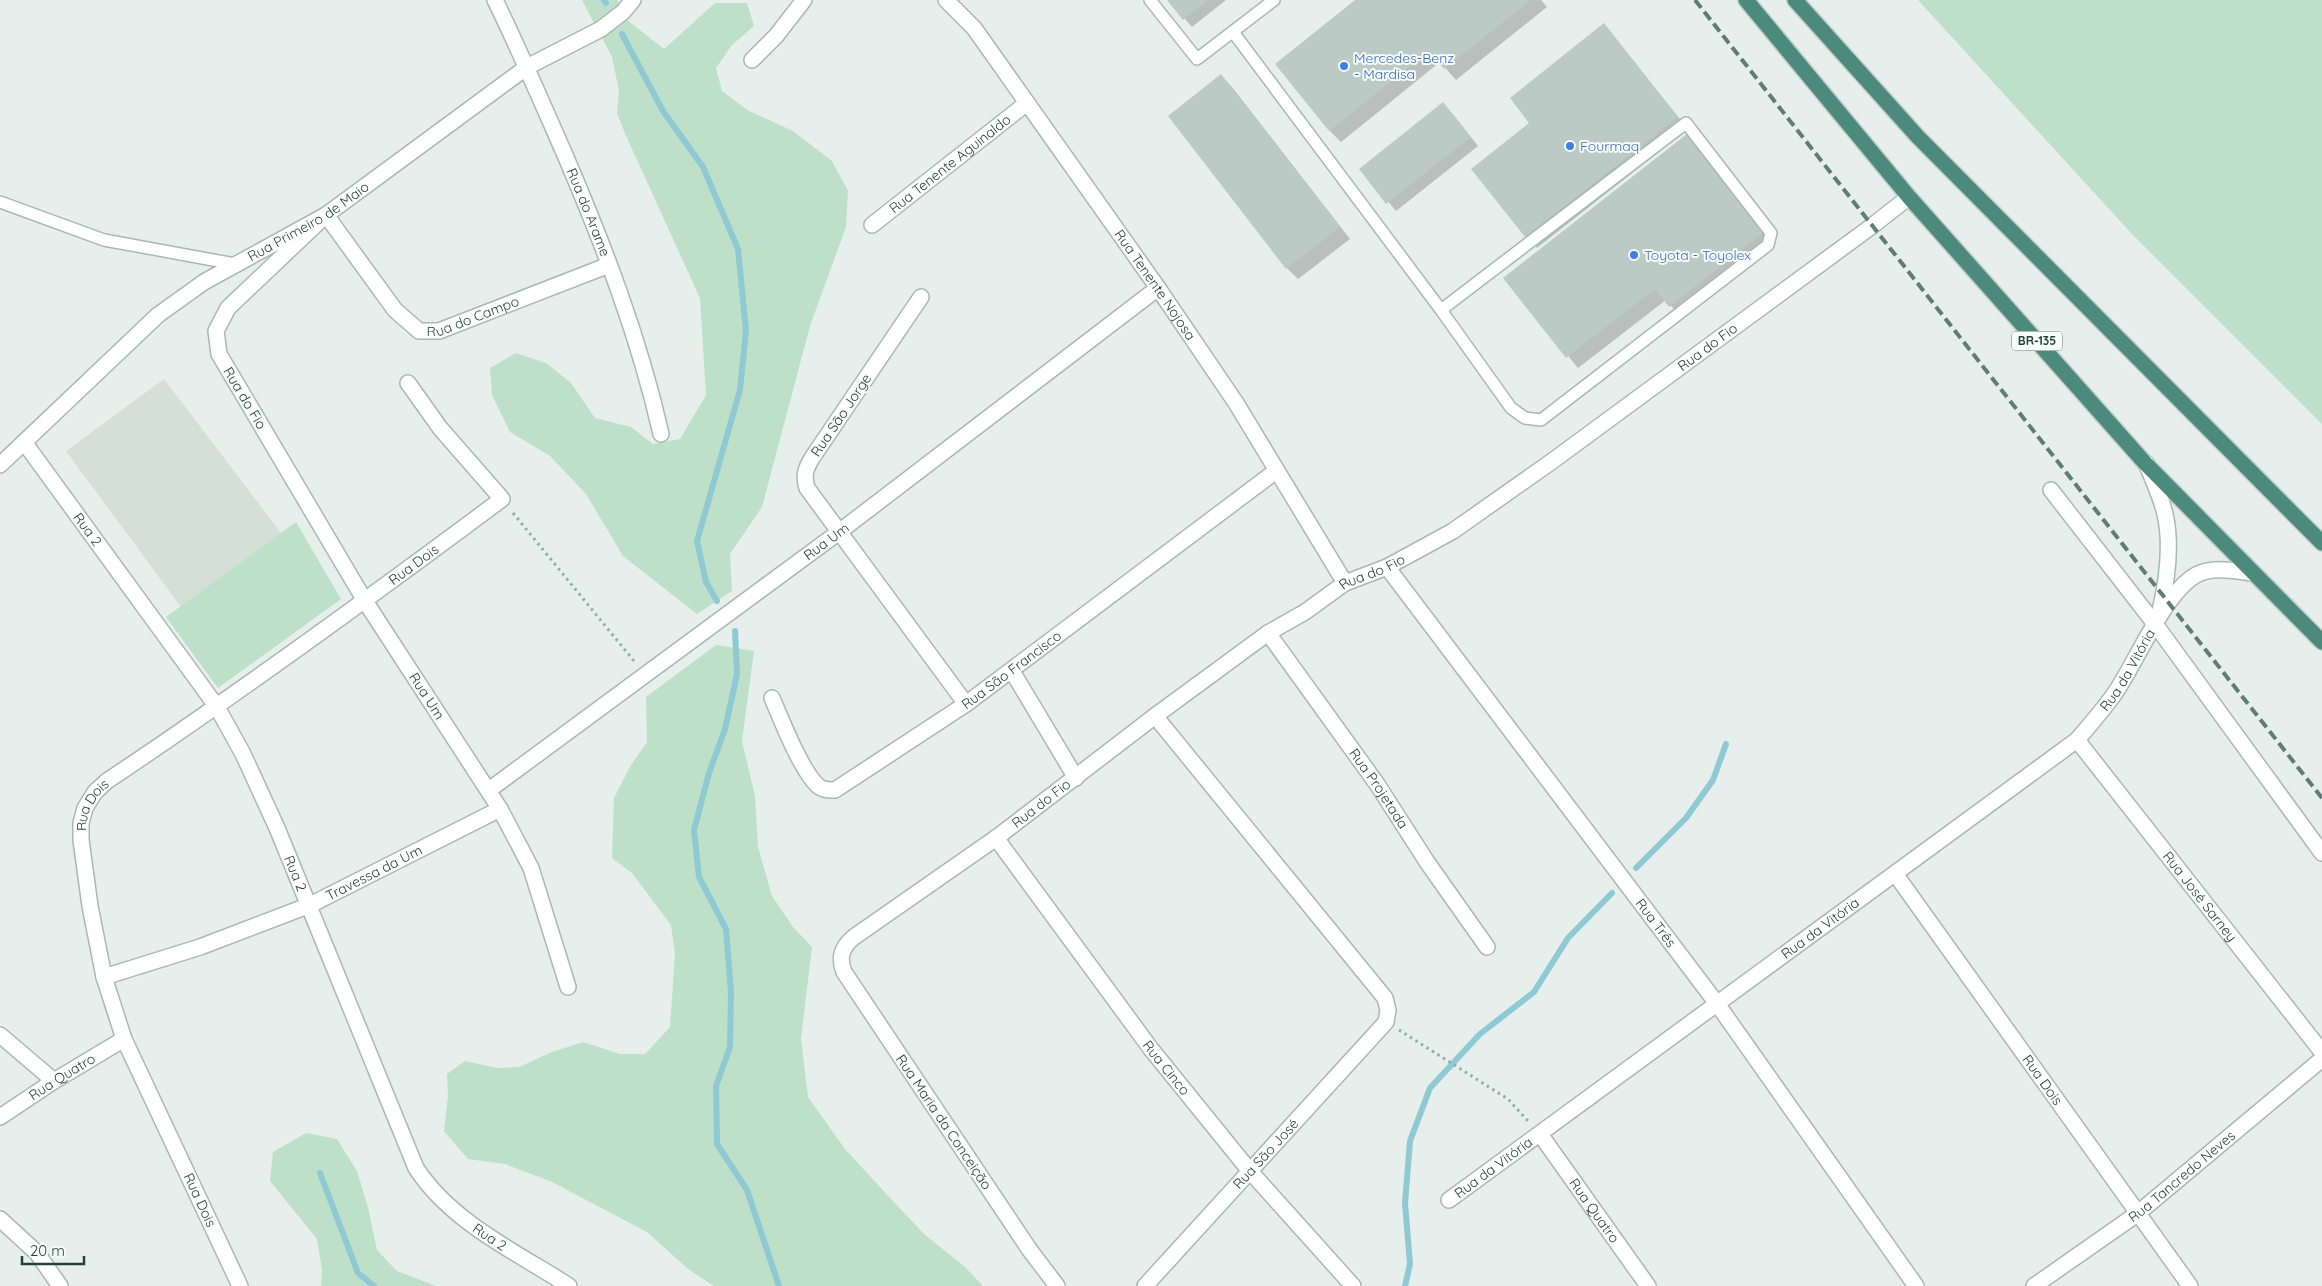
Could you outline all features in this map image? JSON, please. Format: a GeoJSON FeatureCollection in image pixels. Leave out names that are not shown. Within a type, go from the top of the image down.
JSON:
{"type":"FeatureCollection","features":[{"type":"Feature","properties":{"kind":"highway","name":"BR-135"},"geometry":{"type":"LineString","coordinates":[[1746,0],[1908,197],[2146,463],[2252,573],[2322,642]]}},
{"type":"Feature","properties":{"kind":"highway"},"geometry":{"type":"LineString","coordinates":[[1795,0],[1918,137],[2322,543]]}},
{"type":"Feature","properties":{"kind":"street","name":"Rua do Arame"},"geometry":{"type":"LineString","coordinates":[[495,0],[527,67],[609,265],[636,336],[661,434]]}},
{"type":"Feature","properties":{"kind":"street","name":"Rua Primeiro de Maio"},"geometry":{"type":"LineString","coordinates":[[0,465],[158,314],[235,264],[326,215],[527,67],[601,28],[623,12],[633,0]]}},
{"type":"Feature","properties":{"kind":"street"},"geometry":{"type":"LineString","coordinates":[[752,60],[776,36],[804,0]]}},
{"type":"Feature","properties":{"kind":"street","name":"Rua Tenente Nojosa"},"geometry":{"type":"LineString","coordinates":[[946,0],[974,28],[1158,288],[1236,403],[1345,583]]}},
{"type":"Feature","properties":{"kind":"street","name":"Rua Tenente Aguinaldo"},"geometry":{"type":"LineString","coordinates":[[872,225],[1027,103]]}},
{"type":"Feature","properties":{"kind":"street","name":"Rua do Fio"},"geometry":{"type":"LineString","coordinates":[[841,953],[854,936],[996,838],[1155,716],[1268,634],[1305,612],[1345,583],[1387,567],[1453,531],[1551,462],[1872,226],[1908,197]]}},
{"type":"Feature","properties":{"kind":"street","name":"Rua do Fio"},"geometry":{"type":"LineString","coordinates":[[326,215],[228,308],[220,320],[216,331],[216,343],[219,354],[366,601]]}},
{"type":"Feature","properties":{"kind":"street","name":"Rua do Campo"},"geometry":{"type":"LineString","coordinates":[[326,215],[395,310],[419,331],[439,331],[609,265]]}},
{"type":"Feature","properties":{"kind":"street","name":"Rua Um"},"geometry":{"type":"LineString","coordinates":[[489,790],[839,532],[1158,288]]}},
{"type":"Feature","properties":{"kind":"street","name":"Rua São Jorge"},"geometry":{"type":"LineString","coordinates":[[921,297],[806,468],[804,478],[807,488],[966,704]]}},
{"type":"Feature","properties":{"kind":"street"},"geometry":{"type":"LineString","coordinates":[[408,383],[440,428],[502,499]]}},
{"type":"Feature","properties":{"kind":"street","name":"Rua 2"},"geometry":{"type":"LineString","coordinates":[[24,442],[217,707],[243,754],[310,905],[416,1168],[427,1185],[466,1220],[569,1286]]}},
{"type":"Feature","properties":{"kind":"street","name":"Rua da Vitória"},"geometry":{"type":"LineString","coordinates":[[2146,463],[2162,503],[2168,532],[2164,596],[2156,623]]}},
{"type":"Feature","properties":{"kind":"street","name":"Rua São Francisco"},"geometry":{"type":"LineString","coordinates":[[772,698],[806,769],[816,784],[828,790],[844,784],[966,704],[1012,671],[1276,471]]}},
{"type":"Feature","properties":{"kind":"street"},"geometry":{"type":"LineString","coordinates":[[2051,490],[2156,623],[2322,853]]}},
{"type":"Feature","properties":{"kind":"street","name":"Rua Dois"},"geometry":{"type":"LineString","coordinates":[[240,1286],[124,1039],[104,977],[80,840],[81,823],[85,808],[95,792],[107,781],[217,707],[366,601],[502,499]]}},
{"type":"Feature","properties":{"kind":"street","name":"Rua Três"},"geometry":{"type":"LineString","coordinates":[[1387,567],[1718,1005],[1916,1286]]}},
{"type":"Feature","properties":{"kind":"street","name":"Rua da Vitória"},"geometry":{"type":"LineString","coordinates":[[1449,1200],[1718,1005],[1810,935],[1896,875],[2077,740],[2113,696],[2156,623],[2177,592],[2197,574],[2222,570],[2252,573]]}},
{"type":"Feature","properties":{"kind":"street","name":"Rua Um"},"geometry":{"type":"LineString","coordinates":[[366,601],[500,809],[530,868],[568,987]]}},
{"type":"Feature","properties":{"kind":"street","name":"Rua Projetada"},"geometry":{"type":"LineString","coordinates":[[1268,634],[1377,784],[1427,862],[1487,947]]}},
{"type":"Feature","properties":{"kind":"street"},"geometry":{"type":"LineString","coordinates":[[1012,671],[1076,778]]}},
{"type":"Feature","properties":{"kind":"street"},"geometry":{"type":"LineString","coordinates":[[1155,716],[1385,998],[1388,1010],[1386,1022]]}},
{"type":"Feature","properties":{"kind":"street","name":"Rua José Sarney"},"geometry":{"type":"LineString","coordinates":[[2077,740],[2322,1052]]}},
{"type":"Feature","properties":{"kind":"street","name":"Travessa da Um"},"geometry":{"type":"LineString","coordinates":[[104,977],[200,947],[310,905],[500,809]]}},
{"type":"Feature","properties":{"kind":"street","name":"Rua Cinco"},"geometry":{"type":"LineString","coordinates":[[996,838],[1145,1041],[1249,1170],[1353,1286]]}},
{"type":"Feature","properties":{"kind":"street","name":"Rua Dois"},"geometry":{"type":"LineString","coordinates":[[1896,875],[2190,1286]]}},
{"type":"Feature","properties":{"kind":"street","name":"Rua Maria da Conceição"},"geometry":{"type":"LineString","coordinates":[[841,953],[840,963],[844,972],[1029,1249],[1057,1286]]}},
{"type":"Feature","properties":{"kind":"street","name":"Rua São José"},"geometry":{"type":"LineString","coordinates":[[1146,1286],[1249,1170],[1386,1022]]}},
{"type":"Feature","properties":{"kind":"street"},"geometry":{"type":"LineString","coordinates":[[0,1035],[54,1081]]}},
{"type":"Feature","properties":{"kind":"street","name":"Rua Quatro"},"geometry":{"type":"LineString","coordinates":[[0,1117],[54,1081],[124,1039]]}},
{"type":"Feature","properties":{"kind":"street","name":"Rua Tancredo Neves"},"geometry":{"type":"LineString","coordinates":[[2034,1286],[2138,1214],[2322,1059]]}},
{"type":"Feature","properties":{"kind":"street","name":"Rua Quatro"},"geometry":{"type":"LineString","coordinates":[[1540,1134],[1648,1286]]}},
{"type":"Feature","properties":{"kind":"street"},"geometry":{"type":"LineString","coordinates":[[0,1219],[37,1253],[60,1286]]}},
{"type":"Feature","properties":{"kind":"lane"},"geometry":{"type":"LineString","coordinates":[[1150,0],[1197,60],[1272,1]]}},
{"type":"Feature","properties":{"kind":"lane"},"geometry":{"type":"LineString","coordinates":[[1233,32],[1441,310],[1511,408],[1525,418],[1541,420],[1768,245],[1771,233],[1686,122],[1441,310]]}},
{"type":"Feature","properties":{"kind":"lane"},"geometry":{"type":"LineString","coordinates":[[0,202],[104,240],[235,264]]}},
{"type":"Feature","properties":{"kind":"path"},"geometry":{"type":"LineString","coordinates":[[502,499],[645,675]]}},
{"type":"Feature","properties":{"kind":"path"},"geometry":{"type":"LineString","coordinates":[[1386,1022],[1508,1099],[1540,1134]]}},
{"type":"Feature","properties":{"kind":"shaded area"},"geometry":{"type":"Polygon","coordinates":[[[164,379],[281,533],[181,607],[66,451],[164,379]]]}},
{"type":"Feature","properties":{"kind":"green space"},"geometry":{"type":"Polygon","coordinates":[[[582,0],[617,0],[627,20],[664,49],[715,3],[747,3],[754,26],[732,45],[716,68],[722,91],[747,110],[793,131],[832,161],[848,191],[846,227],[810,326],[762,507],[730,554],[732,591],[697,614],[623,556],[586,494],[550,456],[510,432],[492,395],[490,368],[516,353],[546,363],[571,383],[595,418],[631,427],[653,444],[680,439],[706,395],[700,298],[626,136],[617,113],[619,91],[612,57],[582,0]]]}},
{"type":"Feature","properties":{"kind":"green space"},"geometry":{"type":"Polygon","coordinates":[[[1918,0],[2322,0],[2322,424],[2131,233],[1918,0]]]}},
{"type":"Feature","properties":{"kind":"green space"},"geometry":{"type":"Polygon","coordinates":[[[296,522],[341,599],[218,688],[166,617],[296,522]]]}},
{"type":"Feature","properties":{"kind":"green space"},"geometry":{"type":"Polygon","coordinates":[[[716,645],[754,651],[742,741],[755,796],[758,847],[772,896],[793,927],[812,947],[801,1039],[808,1097],[845,1149],[892,1200],[925,1235],[964,1266],[983,1286],[714,1286],[688,1269],[647,1232],[552,1182],[505,1164],[468,1159],[444,1131],[448,1096],[447,1074],[465,1061],[497,1068],[519,1067],[552,1052],[583,1042],[620,1054],[645,1054],[670,1027],[675,954],[671,925],[632,873],[612,858],[614,798],[631,765],[647,742],[646,697],[716,645]]]}},
{"type":"Feature","properties":{"kind":"green space"},"geometry":{"type":"Polygon","coordinates":[[[306,1133],[337,1139],[357,1171],[368,1207],[377,1250],[397,1271],[436,1286],[321,1286],[322,1270],[317,1239],[270,1181],[273,1152],[306,1133]]]}},
{"type":"Feature","properties":{"kind":"building"},"geometry":{"type":"Polygon","coordinates":[[[1167,0],[1208,0],[1183,20],[1167,0]]]}},
{"type":"Feature","properties":{"kind":"building","name":"Mercedes-Benz - Mardisa"},"geometry":{"type":"Polygon","coordinates":[[[1355,0],[1531,0],[1444,69],[1429,51],[1329,131],[1275,64],[1355,0]]]}},
{"type":"Feature","properties":{"kind":"building","name":"Fourmaq"},"geometry":{"type":"Polygon","coordinates":[[[1604,23],[1678,117],[1525,237],[1471,169],[1529,123],[1510,98],[1604,23]]]}},
{"type":"Feature","properties":{"kind":"building"},"geometry":{"type":"Polygon","coordinates":[[[1221,74],[1340,227],[1286,269],[1168,116],[1221,74]]]}},
{"type":"Feature","properties":{"kind":"building"},"geometry":{"type":"Polygon","coordinates":[[[1443,102],[1471,137],[1386,204],[1359,169],[1443,102]]]}},
{"type":"Feature","properties":{"kind":"building","name":"Toyota - Toyolex"},"geometry":{"type":"Polygon","coordinates":[[[1687,134],[1764,232],[1669,307],[1655,289],[1566,358],[1503,278],[1687,134]]]}},
{"type":"Feature","properties":{"kind":"waterway"},"geometry":{"type":"LineString","coordinates":[[622,34],[663,111],[703,167],[738,249],[746,331],[740,390],[697,541],[706,582],[717,601]]}},
{"type":"Feature","properties":{"kind":"waterway"},"geometry":{"type":"LineString","coordinates":[[735,631],[737,674],[725,729],[709,773],[694,830],[699,877],[726,929],[731,992],[730,1047],[716,1086],[717,1144],[747,1190],[779,1286]]}},
{"type":"Feature","properties":{"kind":"waterway"},"geometry":{"type":"LineString","coordinates":[[1636,868],[1686,818],[1713,780],[1726,744]]}},
{"type":"Feature","properties":{"kind":"waterway"},"geometry":{"type":"LineString","coordinates":[[1405,1286],[1410,1264],[1405,1203],[1410,1141],[1430,1088],[1480,1034],[1534,992],[1568,938],[1612,893]]}},
{"type":"Feature","properties":{"kind":"waterway"},"geometry":{"type":"LineString","coordinates":[[320,1173],[358,1273],[374,1286]]}},
{"type":"Feature","properties":{"kind":"railway"},"geometry":{"type":"LineString","coordinates":[[1695,0],[2322,798]]}},
{"type":"Feature","properties":{"kind":"place","name":"Mercedes-Benz - Mardisa"},"geometry":{"type":"Point","coordinates":[1344,66]}},
{"type":"Feature","properties":{"kind":"place","name":"Fourmaq"},"geometry":{"type":"Point","coordinates":[1570,146]}},
{"type":"Feature","properties":{"kind":"place","name":"Toyota - Toyolex"},"geometry":{"type":"Point","coordinates":[1634,255]}}]}
